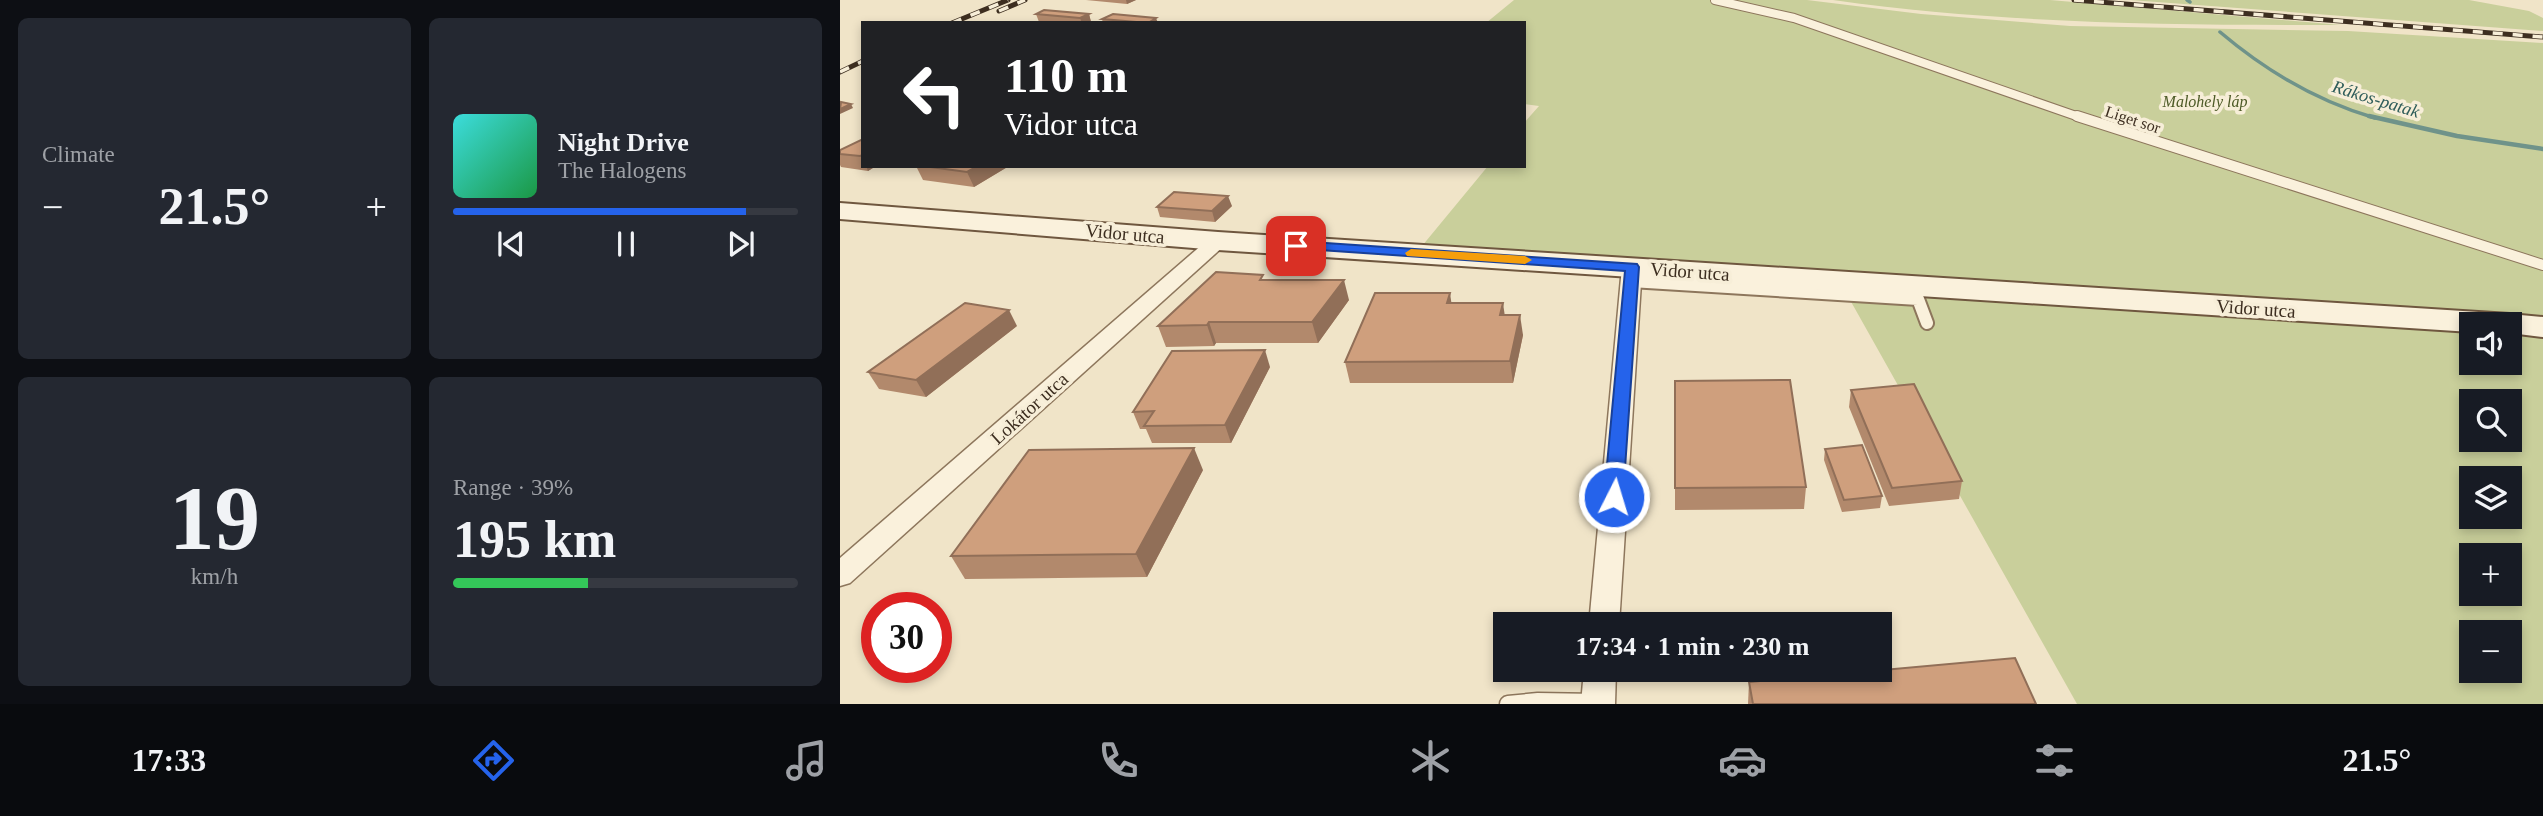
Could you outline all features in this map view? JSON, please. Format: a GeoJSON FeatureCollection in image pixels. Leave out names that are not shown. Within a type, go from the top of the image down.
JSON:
{"type":"FeatureCollection","features":[{"type":"Feature","properties":{"kind":"street","name":"Vidor utca"},"geometry":{"type":"LineString","coordinates":[[840,211],[1632,274],[2459,322]]}},
{"type":"Feature","properties":{"kind":"street","name":"Lokátor utca"},"geometry":{"type":"LineString","coordinates":[[840,575],[1218,241]]}},
{"type":"Feature","properties":{"kind":"street"},"geometry":{"type":"LineString","coordinates":[[1605,612],[1632,274]]}},
{"type":"Feature","properties":{"kind":"street"},"geometry":{"type":"LineString","coordinates":[[2522,325],[2543,327]]}},
{"type":"Feature","properties":{"kind":"lane","name":"Liget sor"},"geometry":{"type":"LineString","coordinates":[[1715,0],[1794,18],[2049,107],[2543,265]]}},
{"type":"Feature","properties":{"kind":"lane"},"geometry":{"type":"LineString","coordinates":[[1632,274],[1918,299],[1927,323]]}},
{"type":"Feature","properties":{"kind":"lane"},"geometry":{"type":"LineString","coordinates":[[1508,704],[1599,692]]}},
{"type":"Feature","properties":{"kind":"green space","name":"Malohely láp"},"geometry":{"type":"Polygon","coordinates":[[[1514,0],[1807,0],[1921,14],[2070,26],[2348,31],[2543,43],[2543,704],[2077,704],[1836,275],[1422,246],[1486,168],[1526,168],[1526,121],[1539,106],[1526,104],[1526,21],[1488,21],[1514,0]]]}},
{"type":"Feature","properties":{"kind":"green space"},"geometry":{"type":"Polygon","coordinates":[[[1833,0],[2050,0],[2341,25],[2087,22],[1960,14],[1833,0]]]}},
{"type":"Feature","properties":{"kind":"green space"},"geometry":{"type":"Polygon","coordinates":[[[2130,0],[2469,0],[2529,11],[2543,18],[2543,31],[2130,0]]]}},
{"type":"Feature","properties":{"kind":"building"},"geometry":{"type":"Polygon","coordinates":[[[1044,10],[1089,14],[1080,18],[1036,14],[1044,10]]]}},
{"type":"Feature","properties":{"kind":"building"},"geometry":{"type":"Polygon","coordinates":[[[1113,14],[1156,18],[1151,21],[1102,19],[1113,14]]]}},
{"type":"Feature","properties":{"kind":"building"},"geometry":{"type":"Polygon","coordinates":[[[841,102],[851,104],[840,109],[841,102]]]}},
{"type":"Feature","properties":{"kind":"building"},"geometry":{"type":"Polygon","coordinates":[[[861,140],[861,156],[840,154],[840,150],[861,140]]]}},
{"type":"Feature","properties":{"kind":"building"},"geometry":{"type":"Polygon","coordinates":[[[938,168],[974,168],[967,172],[938,168]]]}},
{"type":"Feature","properties":{"kind":"building"},"geometry":{"type":"Polygon","coordinates":[[[1174,192],[1228,196],[1212,211],[1157,207],[1174,192]]]}},
{"type":"Feature","properties":{"kind":"building"},"geometry":{"type":"Polygon","coordinates":[[[1216,272],[1263,275],[1260,280],[1344,280],[1312,322],[1209,322],[1207,325],[1158,326],[1216,272]]]}},
{"type":"Feature","properties":{"kind":"building"},"geometry":{"type":"Polygon","coordinates":[[[1375,293],[1450,293],[1447,303],[1503,303],[1500,315],[1520,315],[1510,361],[1345,362],[1375,293]]]}},
{"type":"Feature","properties":{"kind":"building"},"geometry":{"type":"Polygon","coordinates":[[[965,303],[1009,310],[916,380],[868,372],[965,303]]]}},
{"type":"Feature","properties":{"kind":"building"},"geometry":{"type":"Polygon","coordinates":[[[1265,350],[1225,425],[1144,426],[1154,411],[1133,412],[1172,351],[1265,350]]]}},
{"type":"Feature","properties":{"kind":"building"},"geometry":{"type":"Polygon","coordinates":[[[1790,380],[1806,487],[1675,488],[1675,381],[1790,380]]]}},
{"type":"Feature","properties":{"kind":"building"},"geometry":{"type":"Polygon","coordinates":[[[1914,384],[1962,481],[1892,488],[1851,390],[1914,384]]]}},
{"type":"Feature","properties":{"kind":"building"},"geometry":{"type":"Polygon","coordinates":[[[1862,445],[1882,496],[1844,500],[1825,449],[1862,445]]]}},
{"type":"Feature","properties":{"kind":"building"},"geometry":{"type":"Polygon","coordinates":[[[1194,448],[1136,554],[951,556],[1029,450],[1194,448]]]}},
{"type":"Feature","properties":{"kind":"building"},"geometry":{"type":"Polygon","coordinates":[[[2015,658],[2036,704],[1753,704],[1749,682],[1892,682],[1892,669],[2015,658]]]}},
{"type":"Feature","properties":{"kind":"waterway","name":"Rákos-patak"},"geometry":{"type":"LineString","coordinates":[[2220,32],[2255,60],[2312,94],[2375,118]]}},
{"type":"Feature","properties":{"kind":"waterway","name":"Rákos-patak"},"geometry":{"type":"LineString","coordinates":[[2369,116],[2457,136],[2543,149]]}},
{"type":"Feature","properties":{"kind":"railway"},"geometry":{"type":"LineString","coordinates":[[957,21],[1008,0]]}},
{"type":"Feature","properties":{"kind":"railway"},"geometry":{"type":"LineString","coordinates":[[999,11],[1025,0]]}},
{"type":"Feature","properties":{"kind":"railway"},"geometry":{"type":"LineString","coordinates":[[2074,0],[2543,37]]}},
{"type":"Feature","properties":{"kind":"railway"},"geometry":{"type":"LineString","coordinates":[[840,72],[861,62]]}},
{"type":"Feature","properties":{"kind":"slow traffic"},"geometry":{"type":"LineString","coordinates":[[1411,253],[1525,260]]}},
{"type":"Feature","properties":{"kind":"route"},"geometry":{"type":"LineString","coordinates":[[1296,246],[1632,267],[1614,497]]}}]}
